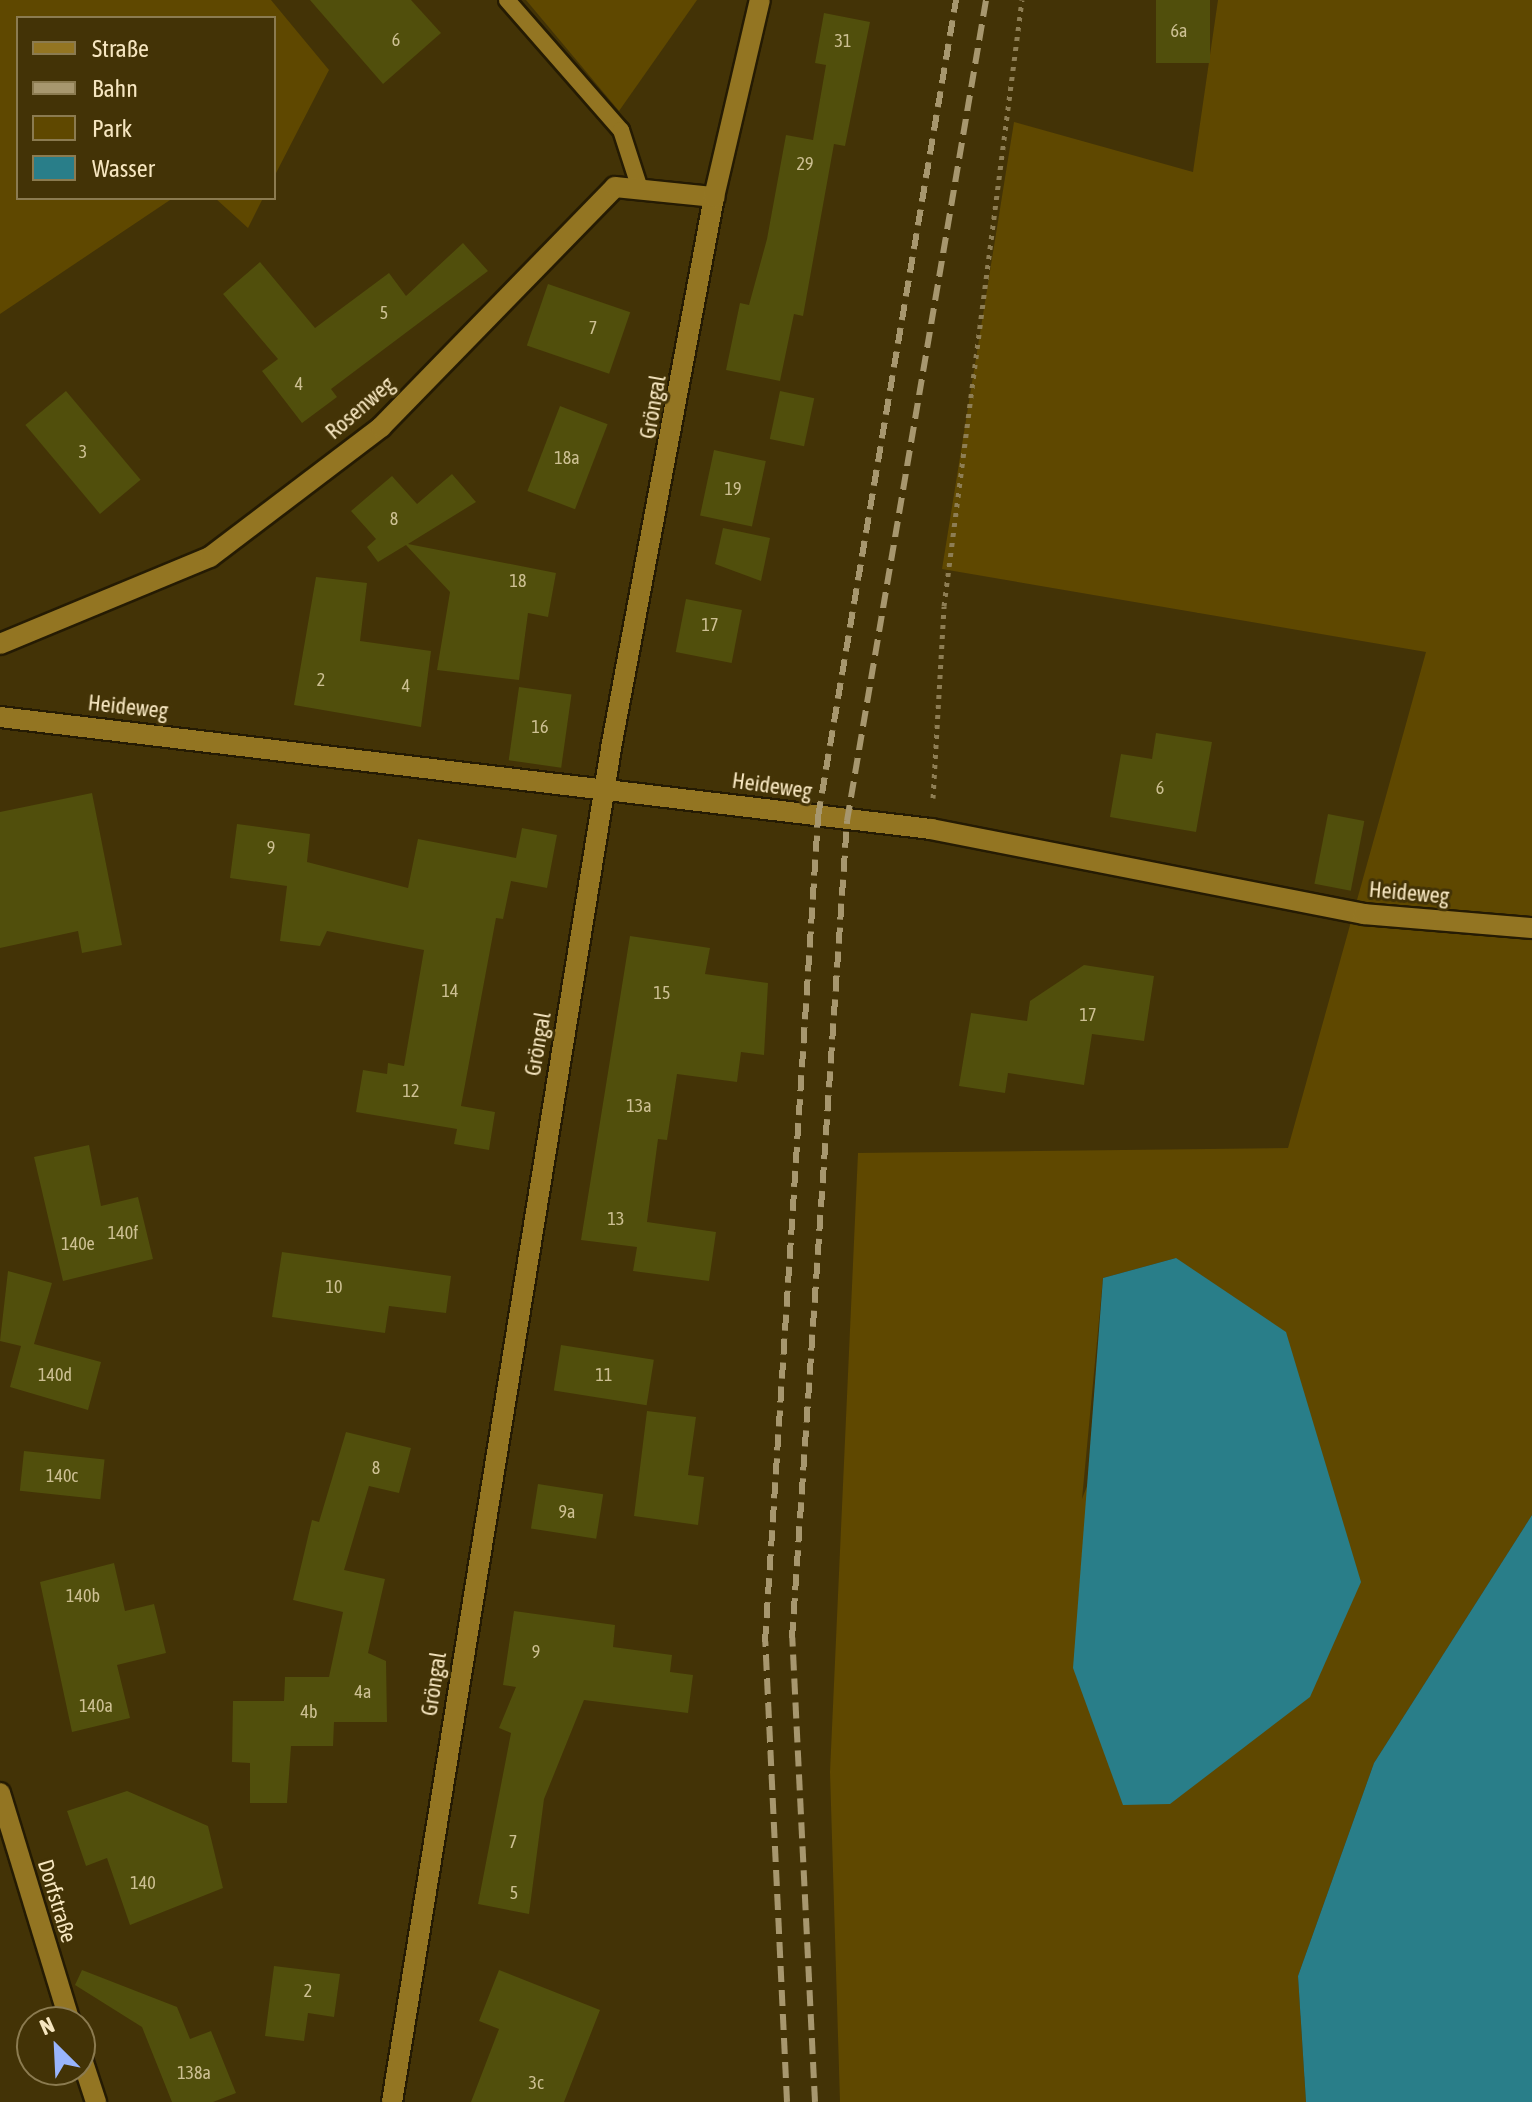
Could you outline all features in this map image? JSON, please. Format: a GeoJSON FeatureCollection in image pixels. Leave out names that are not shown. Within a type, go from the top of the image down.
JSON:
{"type":"FeatureCollection","features":[{"type":"Feature","properties":{"kind":"street","name":"Gröngal"},"geometry":{"type":"LineString","coordinates":[[392,2102],[607,785],[714,197],[760,0]]}},
{"type":"Feature","properties":{"kind":"street","name":"Rosenweg"},"geometry":{"type":"LineString","coordinates":[[0,644],[210,557],[381,427],[615,187],[714,197]]}},
{"type":"Feature","properties":{"kind":"street","name":"Heideweg"},"geometry":{"type":"LineString","coordinates":[[0,717],[607,785],[931,829],[1364,914],[1532,928]]}},
{"type":"Feature","properties":{"kind":"street","name":"Dorfstraße"},"geometry":{"type":"LineString","coordinates":[[0,1793],[65,2006]]}},
{"type":"Feature","properties":{"kind":"lane"},"geometry":{"type":"LineString","coordinates":[[507,0],[621,130],[640,189]]}},
{"type":"Feature","properties":{"kind":"path"},"geometry":{"type":"LineString","coordinates":[[931,829],[944,606],[1022,0]]}},
{"type":"Feature","properties":{"kind":"green space"},"geometry":{"type":"Polygon","coordinates":[[[0,0],[271,0],[329,70],[276,173],[276,16],[16,16],[16,200],[170,200],[0,314],[0,0]]]}},
{"type":"Feature","properties":{"kind":"green space"},"geometry":{"type":"Polygon","coordinates":[[[526,0],[697,0],[619,111],[526,0]]]}},
{"type":"Feature","properties":{"kind":"green space"},"geometry":{"type":"Polygon","coordinates":[[[1218,0],[1532,0],[1532,1515],[1374,1763],[1298,1976],[1306,2102],[840,2102],[830,1772],[858,1153],[1288,1148],[1426,652],[942,569],[1014,122],[1193,172],[1218,0]],[[1176,1258],[1103,1278],[1082,1499],[1176,1258]]]}},
{"type":"Feature","properties":{"kind":"green space"},"geometry":{"type":"Polygon","coordinates":[[[217,200],[262,200],[248,228],[217,200]]]}},
{"type":"Feature","properties":{"kind":"water"},"geometry":{"type":"Polygon","coordinates":[[[1176,1258],[1286,1332],[1361,1582],[1310,1697],[1170,1804],[1123,1805],[1073,1668],[1103,1278],[1176,1258]]]}},
{"type":"Feature","properties":{"kind":"water"},"geometry":{"type":"Polygon","coordinates":[[[1532,1515],[1532,2102],[1306,2102],[1298,1976],[1374,1763],[1532,1515]]]}},
{"type":"Feature","properties":{"kind":"building"},"geometry":{"type":"Polygon","coordinates":[[[310,0],[411,0],[441,33],[383,84],[310,0]]]}},
{"type":"Feature","properties":{"kind":"building"},"geometry":{"type":"Polygon","coordinates":[[[1156,0],[1210,0],[1210,63],[1156,63],[1156,0]]]}},
{"type":"Feature","properties":{"kind":"building"},"geometry":{"type":"Polygon","coordinates":[[[824,13],[870,22],[845,146],[834,144],[803,316],[794,314],[780,381],[726,370],[740,303],[749,305],[767,239],[786,135],[813,140],[826,65],[815,63],[824,13]]]}},
{"type":"Feature","properties":{"kind":"building"},"geometry":{"type":"Polygon","coordinates":[[[463,243],[488,271],[331,389],[337,397],[302,423],[262,371],[278,359],[223,294],[260,262],[315,328],[389,273],[406,296],[463,243]]]}},
{"type":"Feature","properties":{"kind":"building"},"geometry":{"type":"Polygon","coordinates":[[[548,284],[630,312],[609,374],[527,345],[548,284]]]}},
{"type":"Feature","properties":{"kind":"building"},"geometry":{"type":"Polygon","coordinates":[[[66,391],[141,480],[100,514],[25,425],[66,391]]]}},
{"type":"Feature","properties":{"kind":"building"},"geometry":{"type":"Polygon","coordinates":[[[780,391],[814,398],[804,446],[770,439],[780,391]]]}},
{"type":"Feature","properties":{"kind":"building"},"geometry":{"type":"Polygon","coordinates":[[[560,406],[608,424],[575,509],[527,491],[560,406]]]}},
{"type":"Feature","properties":{"kind":"building"},"geometry":{"type":"Polygon","coordinates":[[[714,450],[766,461],[752,527],[700,516],[714,450]]]}},
{"type":"Feature","properties":{"kind":"building"},"geometry":{"type":"Polygon","coordinates":[[[452,474],[476,502],[408,544],[556,573],[548,617],[528,613],[519,680],[437,670],[450,592],[406,545],[378,562],[367,547],[376,539],[351,511],[392,476],[417,504],[452,474]]]}},
{"type":"Feature","properties":{"kind":"building"},"geometry":{"type":"Polygon","coordinates":[[[723,528],[770,538],[761,581],[715,564],[723,528]]]}},
{"type":"Feature","properties":{"kind":"building"},"geometry":{"type":"Polygon","coordinates":[[[316,577],[367,583],[360,641],[431,651],[421,727],[294,705],[316,577]]]}},
{"type":"Feature","properties":{"kind":"building"},"geometry":{"type":"Polygon","coordinates":[[[686,599],[742,610],[732,663],[676,652],[686,599]]]}},
{"type":"Feature","properties":{"kind":"building"},"geometry":{"type":"Polygon","coordinates":[[[519,687],[571,694],[561,768],[509,760],[519,687]]]}},
{"type":"Feature","properties":{"kind":"building"},"geometry":{"type":"Polygon","coordinates":[[[1156,733],[1212,742],[1196,832],[1110,817],[1121,754],[1152,759],[1156,733]]]}},
{"type":"Feature","properties":{"kind":"building"},"geometry":{"type":"Polygon","coordinates":[[[92,793],[122,945],[82,953],[78,931],[0,948],[0,812],[92,793]]]}},
{"type":"Feature","properties":{"kind":"building"},"geometry":{"type":"Polygon","coordinates":[[[1328,814],[1364,821],[1351,891],[1314,884],[1328,814]]]}},
{"type":"Feature","properties":{"kind":"building"},"geometry":{"type":"Polygon","coordinates":[[[237,824],[310,834],[307,862],[408,888],[418,839],[516,858],[522,828],[557,835],[547,888],[511,881],[503,919],[496,918],[461,1106],[495,1112],[489,1150],[454,1144],[457,1129],[356,1112],[363,1070],[387,1074],[388,1063],[404,1066],[424,950],[327,931],[320,946],[280,941],[287,886],[230,878],[237,824]]]}},
{"type":"Feature","properties":{"kind":"building"},"geometry":{"type":"Polygon","coordinates":[[[630,936],[710,948],[705,974],[768,983],[764,1055],[741,1052],[737,1082],[677,1074],[667,1140],[658,1139],[647,1222],[716,1232],[709,1281],[633,1271],[637,1247],[581,1240],[630,936]]]}},
{"type":"Feature","properties":{"kind":"building"},"geometry":{"type":"Polygon","coordinates":[[[1084,965],[1154,976],[1144,1041],[1092,1034],[1084,1085],[1008,1073],[1005,1093],[959,1086],[971,1013],[1027,1021],[1030,1001],[1084,965]]]}},
{"type":"Feature","properties":{"kind":"building"},"geometry":{"type":"Polygon","coordinates":[[[89,1145],[101,1206],[138,1197],[153,1259],[63,1281],[34,1157],[89,1145]]]}},
{"type":"Feature","properties":{"kind":"building"},"geometry":{"type":"Polygon","coordinates":[[[282,1252],[451,1276],[446,1313],[389,1306],[385,1333],[272,1317],[282,1252]]]}},
{"type":"Feature","properties":{"kind":"building"},"geometry":{"type":"Polygon","coordinates":[[[8,1271],[52,1283],[34,1344],[101,1362],[88,1410],[10,1387],[21,1346],[0,1341],[8,1271]]]}},
{"type":"Feature","properties":{"kind":"building"},"geometry":{"type":"Polygon","coordinates":[[[561,1345],[654,1360],[647,1405],[554,1390],[561,1345]]]}},
{"type":"Feature","properties":{"kind":"building"},"geometry":{"type":"Polygon","coordinates":[[[647,1411],[696,1417],[688,1475],[704,1477],[698,1525],[634,1516],[647,1411]]]}},
{"type":"Feature","properties":{"kind":"building"},"geometry":{"type":"Polygon","coordinates":[[[346,1432],[411,1448],[399,1493],[369,1486],[344,1570],[385,1579],[368,1653],[386,1661],[387,1722],[334,1722],[333,1746],[291,1746],[287,1803],[250,1803],[250,1763],[232,1762],[233,1701],[284,1701],[285,1677],[329,1677],[343,1612],[293,1600],[312,1520],[319,1522],[346,1432]]]}},
{"type":"Feature","properties":{"kind":"building"},"geometry":{"type":"Polygon","coordinates":[[[24,1451],[105,1459],[100,1499],[20,1491],[24,1451]]]}},
{"type":"Feature","properties":{"kind":"building"},"geometry":{"type":"Polygon","coordinates":[[[538,1484],[603,1494],[596,1539],[531,1528],[538,1484]]]}},
{"type":"Feature","properties":{"kind":"building"},"geometry":{"type":"Polygon","coordinates":[[[114,1563],[125,1611],[154,1604],[166,1653],[117,1665],[130,1718],[72,1732],[40,1582],[114,1563]]]}},
{"type":"Feature","properties":{"kind":"building"},"geometry":{"type":"Polygon","coordinates":[[[514,1611],[615,1625],[613,1647],[672,1655],[670,1672],[693,1675],[688,1713],[584,1700],[544,1799],[529,1914],[478,1904],[511,1733],[499,1728],[516,1687],[503,1685],[514,1611]]]}},
{"type":"Feature","properties":{"kind":"building"},"geometry":{"type":"Polygon","coordinates":[[[127,1791],[208,1826],[223,1888],[130,1925],[107,1858],[86,1866],[67,1811],[127,1791]]]}},
{"type":"Feature","properties":{"kind":"building"},"geometry":{"type":"Polygon","coordinates":[[[274,1966],[340,1974],[334,2017],[308,2013],[304,2041],[265,2036],[274,1966]]]}},
{"type":"Feature","properties":{"kind":"building"},"geometry":{"type":"Polygon","coordinates":[[[82,1970],[177,2007],[190,2039],[211,2031],[236,2093],[213,2102],[172,2102],[142,2027],[75,1985],[82,1970]]]}},
{"type":"Feature","properties":{"kind":"building"},"geometry":{"type":"Polygon","coordinates":[[[499,1970],[600,2010],[564,2102],[471,2102],[499,2029],[479,2021],[499,1970]]]}},
{"type":"Feature","properties":{"kind":"railway"},"geometry":{"type":"LineString","coordinates":[[787,2102],[765,1642],[818,817],[956,0]]}},
{"type":"Feature","properties":{"kind":"railway"},"geometry":{"type":"LineString","coordinates":[[815,2102],[792,1638],[847,821],[986,0]]}}]}
